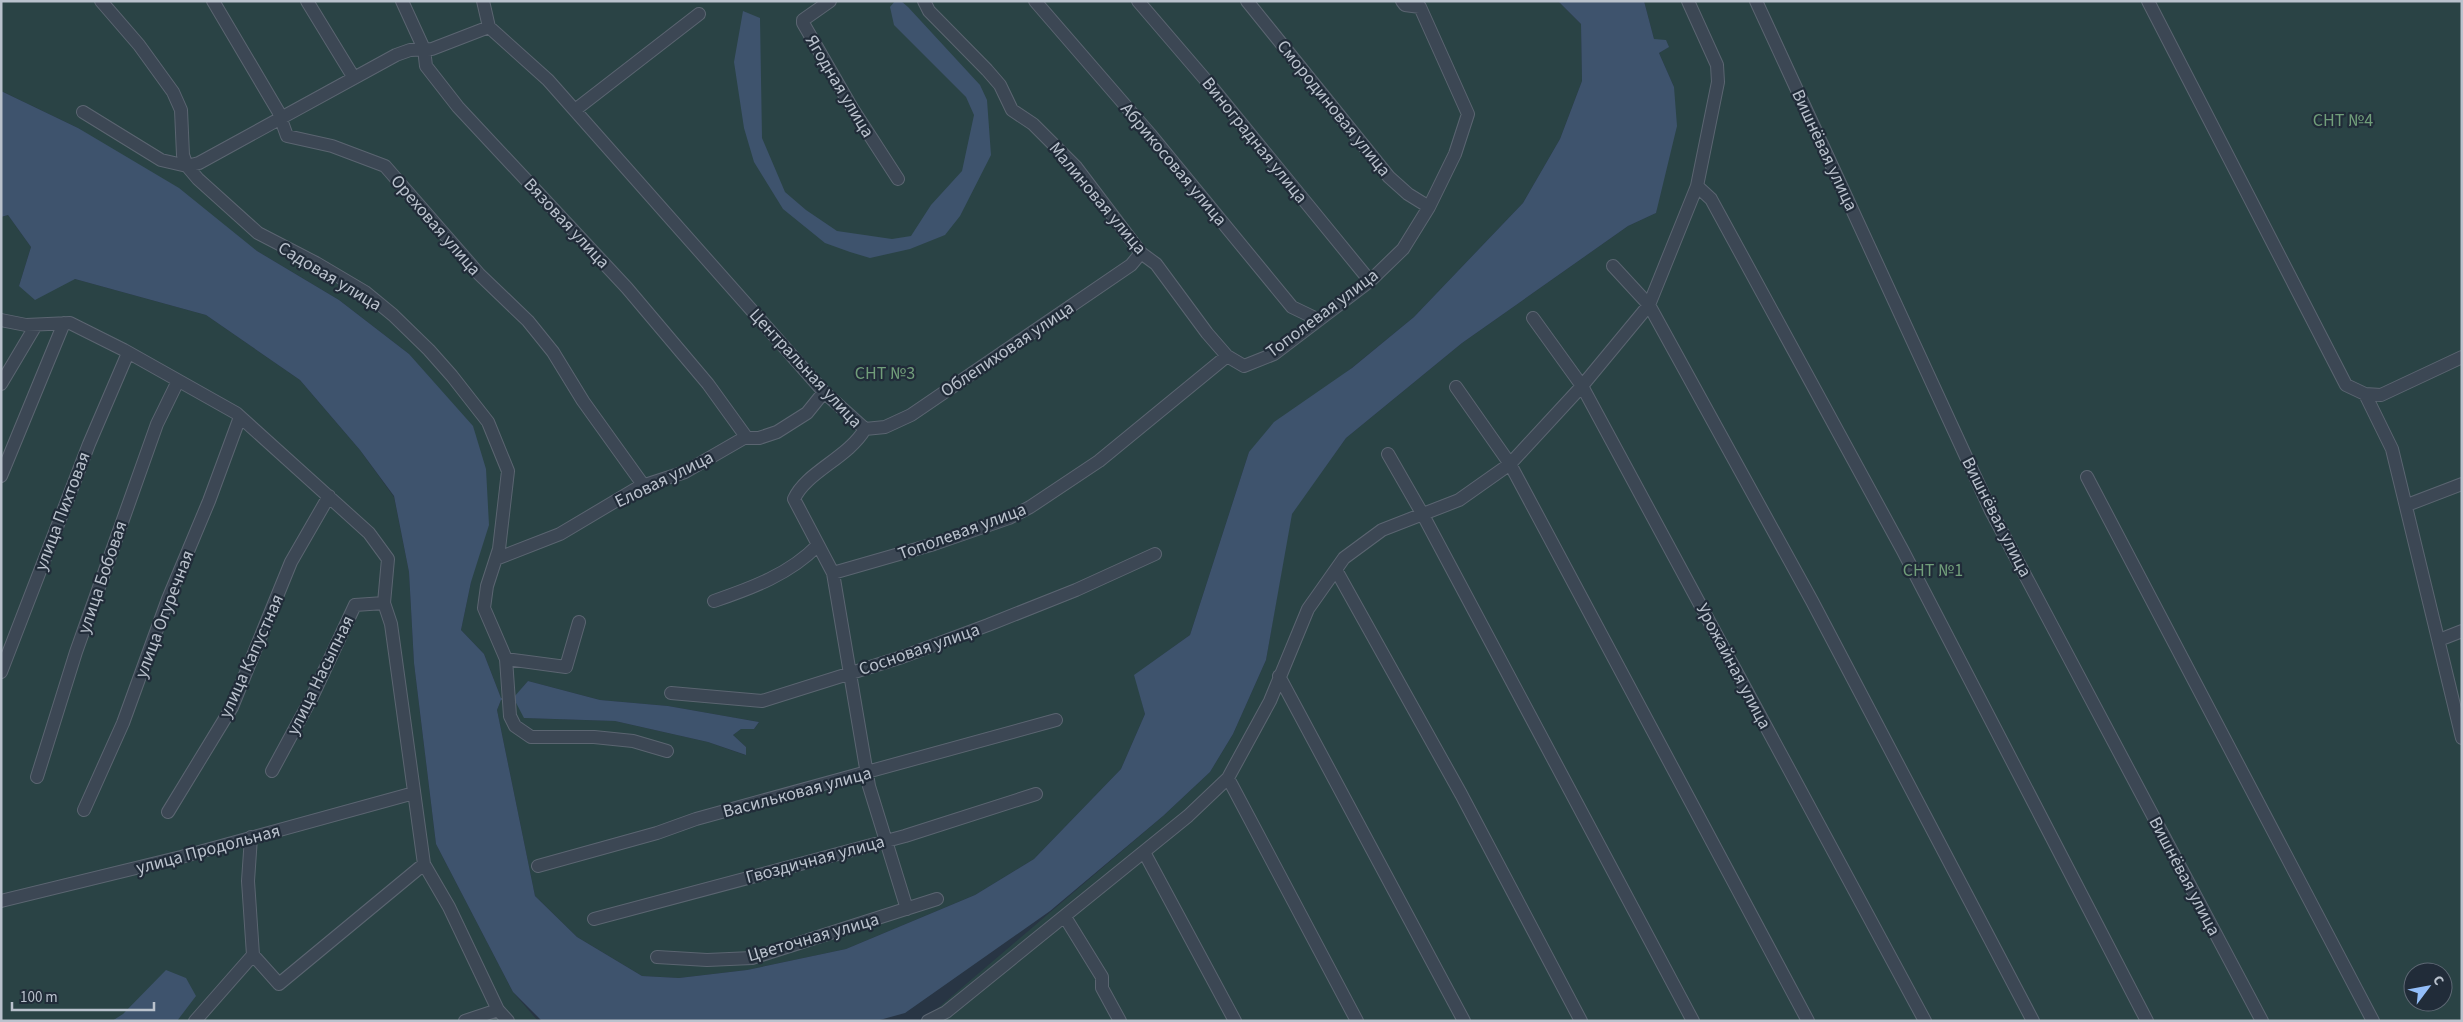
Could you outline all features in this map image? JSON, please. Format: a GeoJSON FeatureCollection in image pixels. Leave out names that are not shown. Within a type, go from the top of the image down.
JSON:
{"type":"FeatureCollection","features":[{"type":"Feature","properties":{"kind":"street"},"geometry":{"type":"LineString","coordinates":[[101,1],[139,45],[173,92],[181,110],[183,155],[187,166]]}},
{"type":"Feature","properties":{"kind":"street","name":"Ореховая улица"},"geometry":{"type":"LineString","coordinates":[[212,1],[254,67],[278,111],[287,136],[332,146],[385,166],[479,274],[528,321],[553,352],[584,401],[644,486]]}},
{"type":"Feature","properties":{"kind":"street"},"geometry":{"type":"LineString","coordinates":[[307,1],[354,78]]}},
{"type":"Feature","properties":{"kind":"street","name":"Вязовая улица"},"geometry":{"type":"LineString","coordinates":[[402,1],[424,49],[426,66],[458,107],[627,288],[708,384],[747,438]]}},
{"type":"Feature","properties":{"kind":"street"},"geometry":{"type":"LineString","coordinates":[[83,112],[161,160],[187,166],[199,163],[396,55],[410,50],[432,49],[490,27],[483,1]]}},
{"type":"Feature","properties":{"kind":"street","name":"Ягодная улица"},"geometry":{"type":"LineString","coordinates":[[830,1],[803,20],[803,23],[852,108],[898,179]]}},
{"type":"Feature","properties":{"kind":"street","name":"Малиновая улица"},"geometry":{"type":"LineString","coordinates":[[924,1],[929,11],[994,77],[1012,110],[1032,124],[1076,167],[1141,253],[1156,264],[1206,333],[1227,356]]}},
{"type":"Feature","properties":{"kind":"street","name":"Абрикосовая улица"},"geometry":{"type":"LineString","coordinates":[[1035,1],[1150,134],[1292,307],[1319,320]]}},
{"type":"Feature","properties":{"kind":"street","name":"Виноградная улица"},"geometry":{"type":"LineString","coordinates":[[1138,1],[1216,92],[1370,281]]}},
{"type":"Feature","properties":{"kind":"street","name":"Смородиновая улица"},"geometry":{"type":"LineString","coordinates":[[1247,1],[1389,177],[1408,194],[1430,206]]}},
{"type":"Feature","properties":{"kind":"street","name":"Тополевая улица"},"geometry":{"type":"LineString","coordinates":[[832,573],[934,544],[1009,518],[1030,507],[1099,461],[1227,356],[1244,366],[1274,354],[1370,281],[1404,249],[1430,206],[1455,154],[1468,114],[1420,7],[1405,5],[1402,1]]}},
{"type":"Feature","properties":{"kind":"street"},"geometry":{"type":"LineString","coordinates":[[928,1021],[946,1012],[1065,917],[1188,816],[1228,778],[1270,701],[1308,609],[1344,558],[1382,530],[1459,500],[1510,464],[1582,386],[1649,305],[1697,186],[1718,82],[1712,50],[1688,1]]}},
{"type":"Feature","properties":{"kind":"street","name":"Вишнёвая улица"},"geometry":{"type":"LineString","coordinates":[[1756,1],[1991,511],[2262,1021]]}},
{"type":"Feature","properties":{"kind":"street"},"geometry":{"type":"LineString","coordinates":[[2148,1],[2346,385],[2365,394],[2381,395],[2462,358]]}},
{"type":"Feature","properties":{"kind":"street"},"geometry":{"type":"LineString","coordinates":[[575,110],[699,14]]}},
{"type":"Feature","properties":{"kind":"street","name":"Центральная улица"},"geometry":{"type":"LineString","coordinates":[[490,27],[548,80],[824,392],[865,429],[860,438],[843,455],[799,489],[794,499],[832,573],[867,773],[907,909]]}},
{"type":"Feature","properties":{"kind":"street","name":"Садовая улица"},"geometry":{"type":"LineString","coordinates":[[187,166],[198,179],[258,233],[348,283],[393,315],[458,384],[488,422],[508,471],[499,549],[487,586],[484,608],[506,660],[510,716],[514,726],[531,738],[594,736],[633,741],[667,751]]}},
{"type":"Feature","properties":{"kind":"street"},"geometry":{"type":"LineString","coordinates":[[1697,186],[1711,199],[1898,542],[2147,1021]]}},
{"type":"Feature","properties":{"kind":"street","name":"Облепиховая улица"},"geometry":{"type":"LineString","coordinates":[[865,429],[885,426],[911,415],[1130,265],[1141,253]]}},
{"type":"Feature","properties":{"kind":"street"},"geometry":{"type":"LineString","coordinates":[[1613,266],[1649,305],[1812,601],[2033,1021]]}},
{"type":"Feature","properties":{"kind":"street","name":"Урожайная улица"},"geometry":{"type":"LineString","coordinates":[[1533,318],[1582,386],[1925,1021]]}},
{"type":"Feature","properties":{"kind":"street"},"geometry":{"type":"LineString","coordinates":[[1,320],[36,325],[70,323],[178,380],[240,417],[369,533],[388,558],[384,603],[391,624],[424,864],[449,907],[498,1010],[508,1021]]}},
{"type":"Feature","properties":{"kind":"street"},"geometry":{"type":"LineString","coordinates":[[1,476],[64,323]]}},
{"type":"Feature","properties":{"kind":"street"},"geometry":{"type":"LineString","coordinates":[[1,384],[36,325]]}},
{"type":"Feature","properties":{"kind":"street","name":"улица Пихтовая"},"geometry":{"type":"LineString","coordinates":[[1,672],[89,444],[128,353]]}},
{"type":"Feature","properties":{"kind":"street","name":"улица Бобовая"},"geometry":{"type":"LineString","coordinates":[[37,778],[76,652],[118,531],[157,424],[178,380]]}},
{"type":"Feature","properties":{"kind":"street"},"geometry":{"type":"LineString","coordinates":[[1456,387],[1510,464],[1808,1021]]}},
{"type":"Feature","properties":{"kind":"street","name":"Еловая улица"},"geometry":{"type":"LineString","coordinates":[[496,559],[560,534],[644,486],[685,472],[747,438],[759,438],[777,432],[807,412],[824,392]]}},
{"type":"Feature","properties":{"kind":"street"},"geometry":{"type":"LineString","coordinates":[[2365,394],[2392,448],[2462,738]]}},
{"type":"Feature","properties":{"kind":"street","name":"улица Огуречная"},"geometry":{"type":"LineString","coordinates":[[84,810],[123,723],[168,599],[209,501],[240,417]]}},
{"type":"Feature","properties":{"kind":"street"},"geometry":{"type":"LineString","coordinates":[[1388,454],[1423,514],[1693,1021]]}},
{"type":"Feature","properties":{"kind":"street"},"geometry":{"type":"LineString","coordinates":[[2087,477],[2373,1021]]}},
{"type":"Feature","properties":{"kind":"street"},"geometry":{"type":"LineString","coordinates":[[2407,505],[2462,484]]}},
{"type":"Feature","properties":{"kind":"street","name":"улица Капустная"},"geometry":{"type":"LineString","coordinates":[[168,812],[232,708],[291,562],[328,496]]}},
{"type":"Feature","properties":{"kind":"street"},"geometry":{"type":"LineString","coordinates":[[714,601],[778,576],[818,545]]}},
{"type":"Feature","properties":{"kind":"street","name":"Сосновая улица"},"geometry":{"type":"LineString","coordinates":[[672,694],[762,701],[850,673],[988,625],[1076,590],[1155,554]]}},
{"type":"Feature","properties":{"kind":"street"},"geometry":{"type":"LineString","coordinates":[[1336,570],[1461,794],[1581,1021]]}},
{"type":"Feature","properties":{"kind":"street","name":"улица Насыпная"},"geometry":{"type":"LineString","coordinates":[[272,771],[312,697],[355,605],[384,603]]}},
{"type":"Feature","properties":{"kind":"street"},"geometry":{"type":"LineString","coordinates":[[506,660],[566,667],[579,622]]}},
{"type":"Feature","properties":{"kind":"street"},"geometry":{"type":"LineString","coordinates":[[2438,640],[2462,631]]}},
{"type":"Feature","properties":{"kind":"street"},"geometry":{"type":"LineString","coordinates":[[1279,676],[1464,1021]]}},
{"type":"Feature","properties":{"kind":"street","name":"Васильковая улица"},"geometry":{"type":"LineString","coordinates":[[538,866],[657,833],[696,819],[1056,720]]}},
{"type":"Feature","properties":{"kind":"street"},"geometry":{"type":"LineString","coordinates":[[1228,778],[1357,1021]]}},
{"type":"Feature","properties":{"kind":"street","name":"улица Продольная"},"geometry":{"type":"LineString","coordinates":[[1,901],[414,793]]}},
{"type":"Feature","properties":{"kind":"street","name":"Гвоздичная улица"},"geometry":{"type":"LineString","coordinates":[[594,919],[886,841],[1036,794]]}},
{"type":"Feature","properties":{"kind":"street"},"geometry":{"type":"LineString","coordinates":[[251,837],[248,881],[253,955],[279,984],[424,864]]}},
{"type":"Feature","properties":{"kind":"street"},"geometry":{"type":"LineString","coordinates":[[1144,852],[1235,1021]]}},
{"type":"Feature","properties":{"kind":"street","name":"Цветочная улица"},"geometry":{"type":"LineString","coordinates":[[657,957],[707,960],[752,958],[937,899]]}},
{"type":"Feature","properties":{"kind":"street"},"geometry":{"type":"LineString","coordinates":[[1065,917],[1102,978],[1102,988],[1120,1021]]}},
{"type":"Feature","properties":{"kind":"street"},"geometry":{"type":"LineString","coordinates":[[195,1021],[253,955]]}},
{"type":"Feature","properties":{"kind":"street"},"geometry":{"type":"LineString","coordinates":[[465,1021],[498,1010]]}},
{"type":"Feature","properties":{"kind":"green space","name":"СНТ №3"},"geometry":{"type":"Polygon","coordinates":[[[1,1],[1558,1],[1581,24],[1582,81],[1560,139],[1523,203],[1414,317],[1249,452],[1190,635],[1135,675],[1145,714],[1121,769],[1034,859],[975,895],[846,949],[747,970],[679,978],[642,976],[577,937],[535,896],[497,710],[501,700],[514,699],[525,718],[615,721],[708,742],[745,755],[746,747],[733,735],[741,729],[754,729],[759,722],[668,706],[600,700],[528,681],[514,698],[501,698],[484,654],[461,630],[471,582],[409,354],[339,300],[257,251],[78,128],[1,91],[1,1]]]}},
{"type":"Feature","properties":{"kind":"green space","name":"СНТ №1"},"geometry":{"type":"Polygon","coordinates":[[[1644,1],[2462,1],[2462,1021],[919,1021],[925,1019],[1163,816],[1210,772],[1233,734],[1266,660],[1291,514],[1346,438],[1462,343],[1628,226],[1656,213],[1674,87],[1659,53],[1668,47],[1654,39],[1644,1]]]}},
{"type":"Feature","properties":{"kind":"green space"},"geometry":{"type":"Polygon","coordinates":[[[8,215],[31,247],[19,286],[75,279],[206,315],[300,380],[360,450],[394,497],[409,572],[414,663],[436,844],[513,992],[538,1021],[1,1021],[1,217],[8,215]]]}},
{"type":"Feature","properties":{"kind":"water"},"geometry":{"type":"Polygon","coordinates":[[[895,1],[901,1],[908,7],[980,85],[987,100],[991,155],[960,216],[945,235],[910,249],[870,258],[825,243],[783,209],[754,162],[744,128],[734,62],[743,11],[760,18],[762,138],[785,192],[806,210],[837,231],[892,239],[911,236],[931,205],[962,171],[974,115],[966,97],[894,25],[890,7],[895,1]]]}},
{"type":"Feature","properties":{"kind":"water"},"geometry":{"type":"Polygon","coordinates":[[[1558,1],[1644,1],[1654,39],[1666,40],[1669,47],[1659,53],[1674,87],[1677,126],[1656,213],[1628,226],[1462,343],[1346,438],[1292,514],[1266,660],[1233,734],[1210,772],[1163,816],[1050,911],[905,1013],[876,1021],[542,1021],[513,992],[436,844],[414,663],[409,572],[394,496],[360,450],[300,380],[206,315],[75,279],[35,300],[19,286],[31,247],[8,215],[1,217],[1,91],[78,128],[179,188],[257,251],[339,300],[409,354],[473,426],[486,469],[489,525],[471,582],[461,630],[484,654],[501,698],[514,697],[528,681],[600,700],[668,706],[759,722],[754,729],[741,729],[733,735],[746,747],[746,755],[708,742],[615,721],[524,718],[514,699],[501,700],[497,710],[535,896],[577,937],[642,976],[679,978],[747,970],[846,949],[975,895],[1034,859],[1121,769],[1145,714],[1134,675],[1190,635],[1249,452],[1274,422],[1352,368],[1414,317],[1523,203],[1560,139],[1582,81],[1581,24],[1558,1]]]}},
{"type":"Feature","properties":{"kind":"water"},"geometry":{"type":"Polygon","coordinates":[[[166,970],[186,978],[196,996],[177,1021],[112,1021],[123,1014],[166,970]]]}},
{"type":"Feature","properties":{"kind":"park label","name":"СНТ №4"},"geometry":{"type":"Point","coordinates":[2343,120]}}]}
